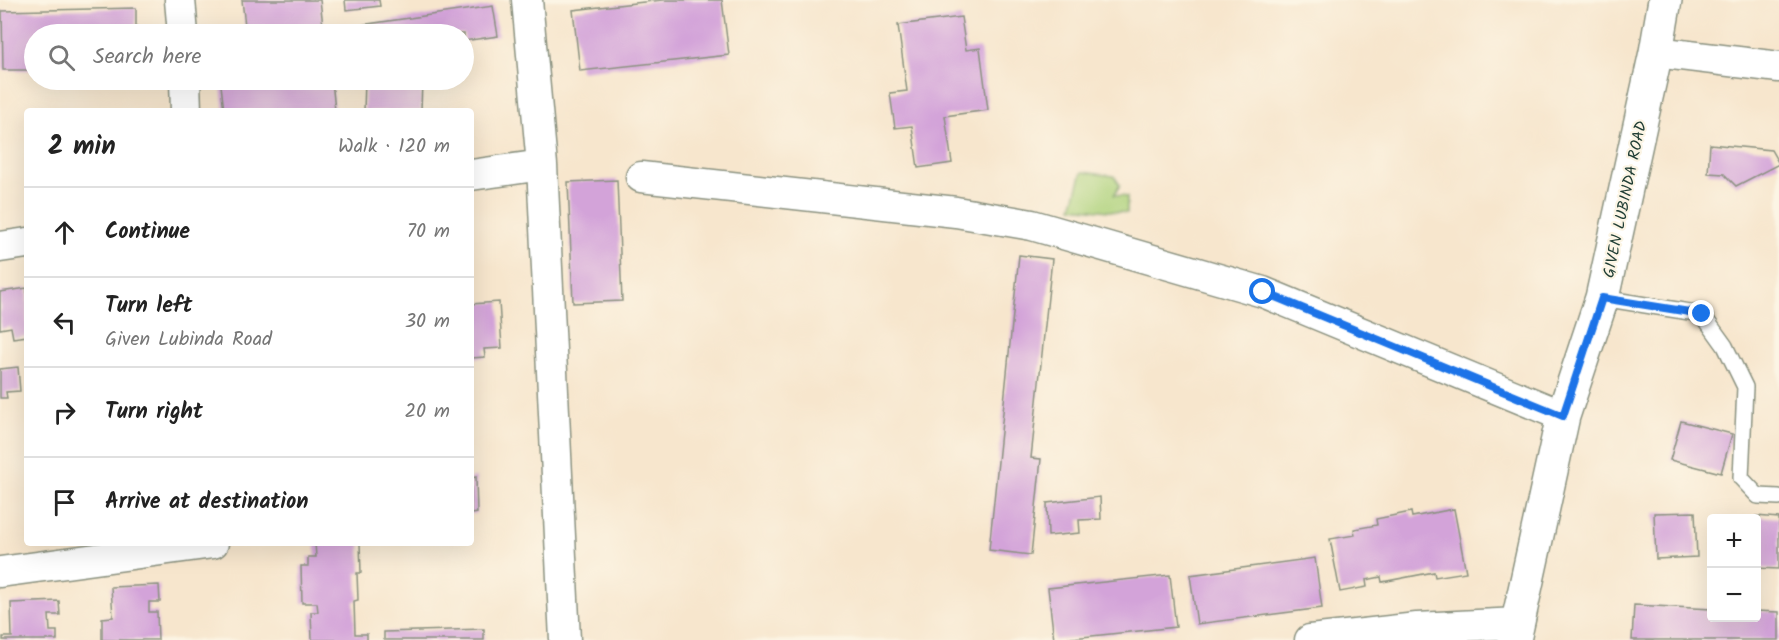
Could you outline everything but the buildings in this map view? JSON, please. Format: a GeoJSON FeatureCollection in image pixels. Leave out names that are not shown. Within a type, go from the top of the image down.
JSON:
{"type":"FeatureCollection","features":[{"type":"Feature","properties":{"kind":"street"},"geometry":{"type":"LineString","coordinates":[[180,0],[182,24]]}},
{"type":"Feature","properties":{"kind":"street"},"geometry":{"type":"LineString","coordinates":[[527,0],[542,165],[566,640]]}},
{"type":"Feature","properties":{"kind":"street","name":"GIVEN LUBINDA ROAD"},"geometry":{"type":"LineString","coordinates":[[1516,632],[1563,416],[1602,298],[1656,52],[1665,0]]}},
{"type":"Feature","properties":{"kind":"street"},"geometry":{"type":"LineString","coordinates":[[1656,52],[1779,67]]}},
{"type":"Feature","properties":{"kind":"street"},"geometry":{"type":"LineString","coordinates":[[185,90],[186,108]]}},
{"type":"Feature","properties":{"kind":"street"},"geometry":{"type":"LineString","coordinates":[[474,175],[542,165]]}},
{"type":"Feature","properties":{"kind":"street"},"geometry":{"type":"LineString","coordinates":[[641,177],[956,212],[1032,225],[1263,292],[1563,416]]}},
{"type":"Feature","properties":{"kind":"street"},"geometry":{"type":"LineString","coordinates":[[0,247],[24,243]]}},
{"type":"Feature","properties":{"kind":"street"},"geometry":{"type":"LineString","coordinates":[[0,572],[191,546]]}},
{"type":"Feature","properties":{"kind":"street"},"geometry":{"type":"LineString","coordinates":[[1310,640],[1417,628],[1516,632]]}},
{"type":"Feature","properties":{"kind":"lane"},"geometry":{"type":"LineString","coordinates":[[1602,298],[1702,314],[1725,346],[1745,387],[1741,478],[1758,496],[1779,497]]}},
{"type":"Feature","properties":{"kind":"green space"},"geometry":{"type":"Polygon","coordinates":[[[1082,172],[1114,176],[1120,185],[1114,195],[1127,197],[1127,213],[1072,207],[1082,172]]]}},
{"type":"Feature","properties":{"kind":"route"},"geometry":{"type":"LineString","coordinates":[[1263,292],[1563,416],[1602,298],[1702,314]]}}]}
